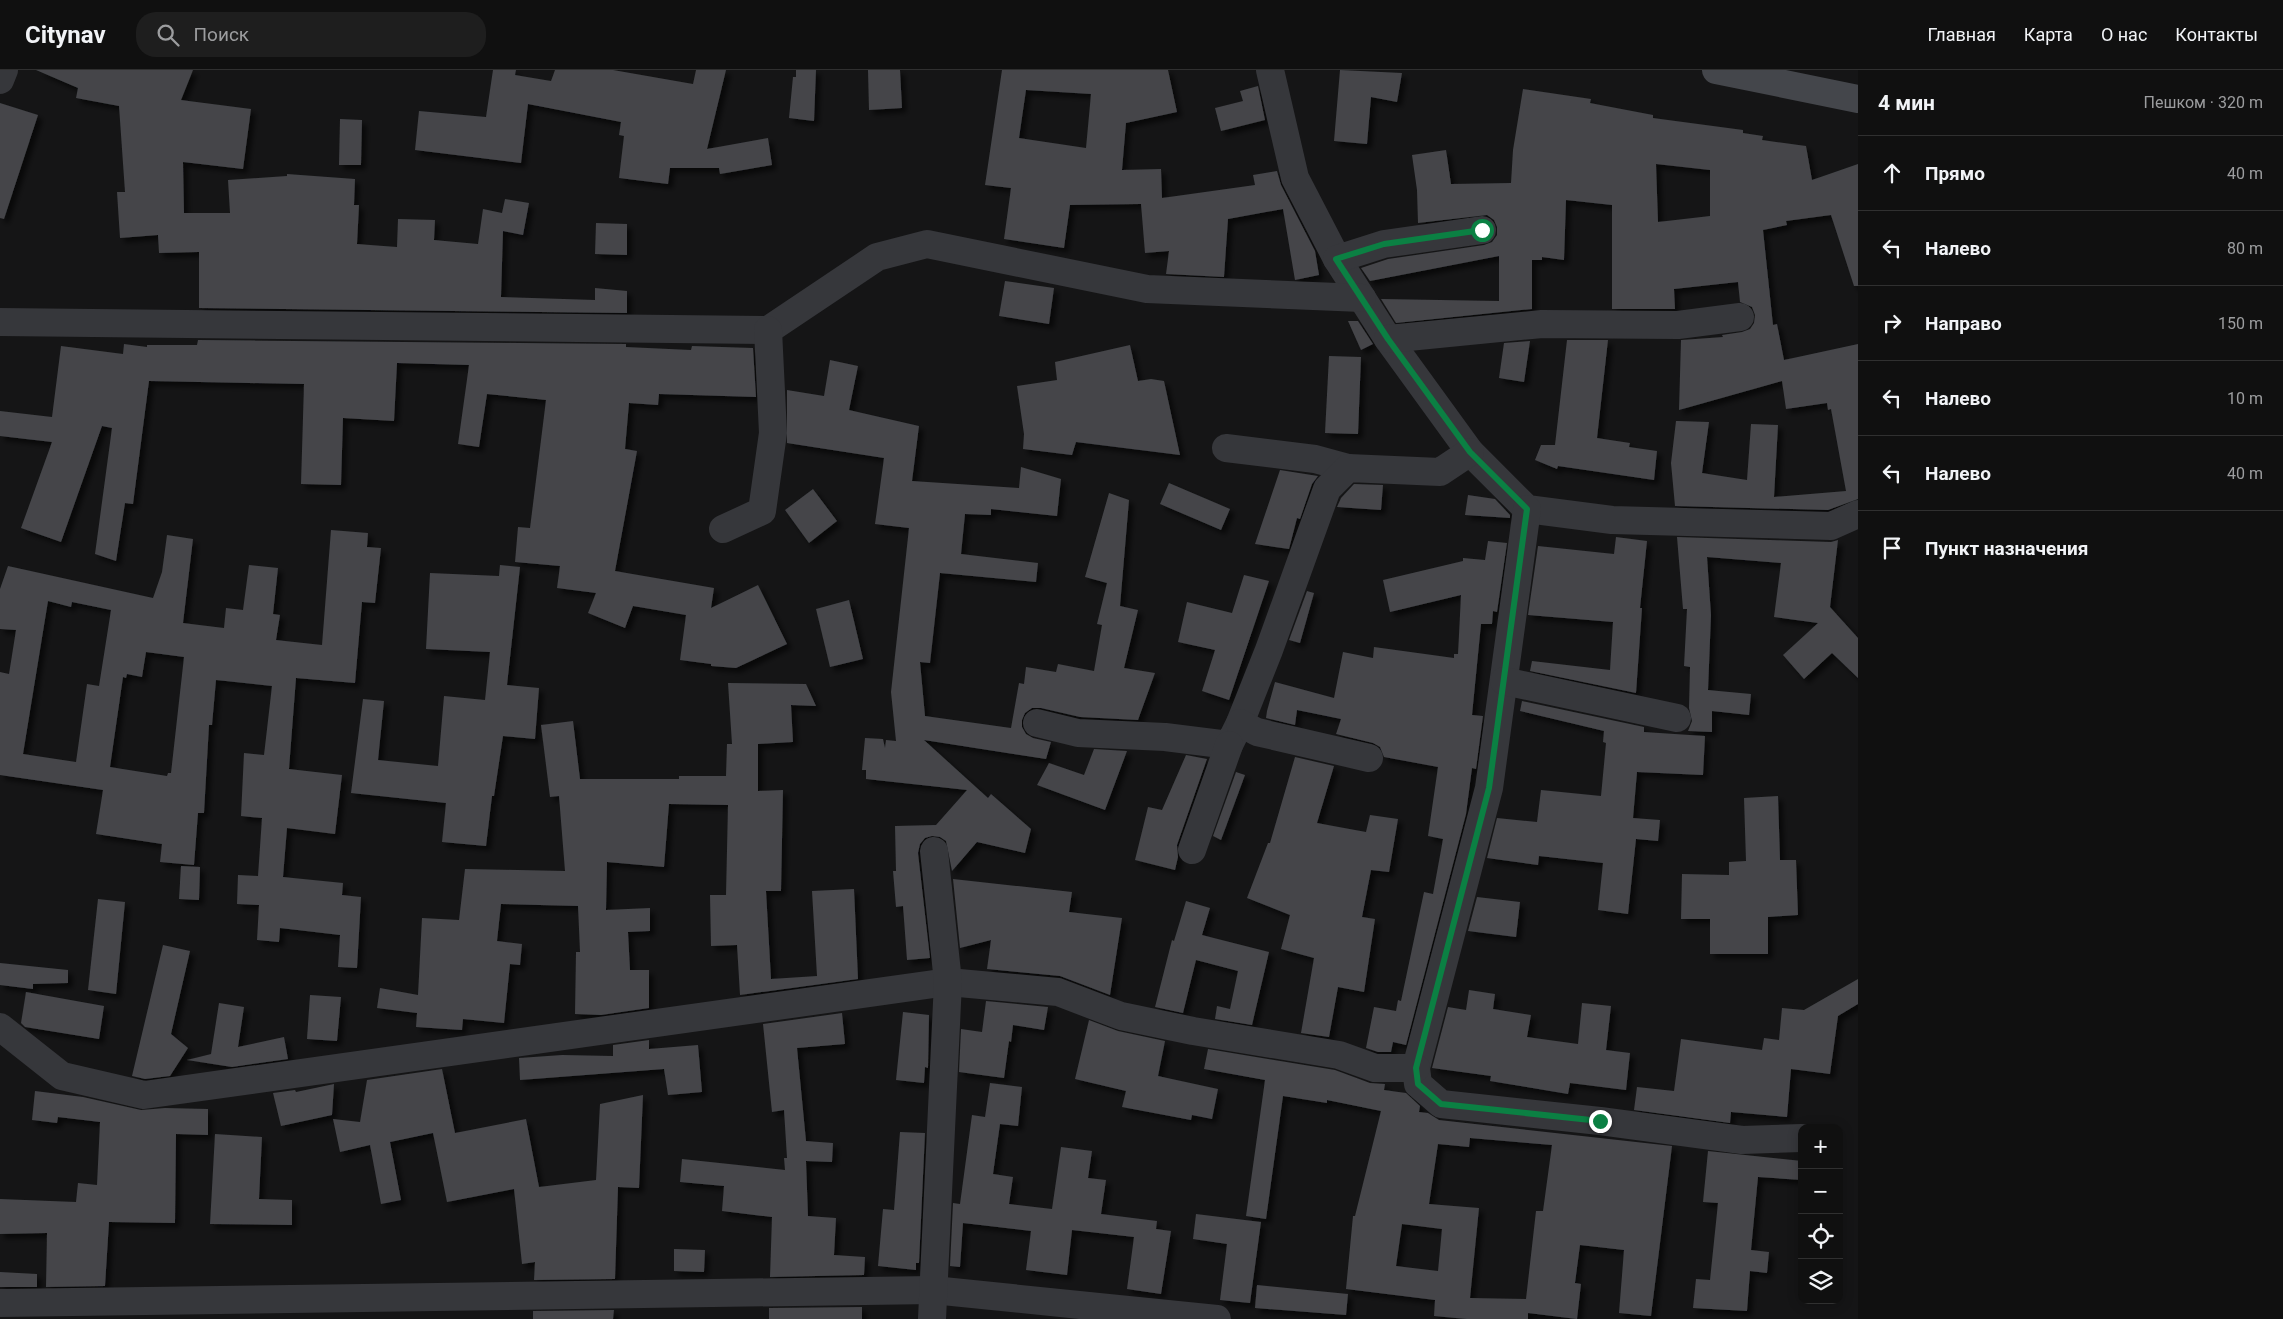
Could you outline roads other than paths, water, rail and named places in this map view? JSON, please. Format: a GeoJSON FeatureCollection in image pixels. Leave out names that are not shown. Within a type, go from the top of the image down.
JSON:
{"type":"FeatureCollection","features":[{"type":"Feature","properties":{"kind":"main road"},"geometry":{"type":"LineString","coordinates":[[1716,70],[1858,99]]}},
{"type":"Feature","properties":{"kind":"street"},"geometry":{"type":"LineString","coordinates":[[0,80],[4,70]]}},
{"type":"Feature","properties":{"kind":"street"},"geometry":{"type":"LineString","coordinates":[[1270,70],[1294,178],[1336,259],[1388,339],[1470,452],[1527,509],[1612,520],[1831,526],[1858,514]]}},
{"type":"Feature","properties":{"kind":"street"},"geometry":{"type":"LineString","coordinates":[[1336,259],[1384,244],[1482,230]]}},
{"type":"Feature","properties":{"kind":"street"},"geometry":{"type":"LineString","coordinates":[[0,322],[768,330],[877,257],[927,244],[1147,289],[1362,298]]}},
{"type":"Feature","properties":{"kind":"street"},"geometry":{"type":"LineString","coordinates":[[1388,339],[1542,324],[1678,325],[1740,317]]}},
{"type":"Feature","properties":{"kind":"street"},"geometry":{"type":"LineString","coordinates":[[723,529],[762,512],[773,433],[768,330]]}},
{"type":"Feature","properties":{"kind":"street"},"geometry":{"type":"LineString","coordinates":[[1226,448],[1315,459],[1348,468],[1440,472],[1470,452]]}},
{"type":"Feature","properties":{"kind":"street"},"geometry":{"type":"LineString","coordinates":[[1192,850],[1327,489],[1348,468]]}},
{"type":"Feature","properties":{"kind":"street"},"geometry":{"type":"LineString","coordinates":[[1527,509],[1489,788],[1416,1068],[1418,1084],[1441,1104],[1600,1121],[1742,1140],[1798,1138]]}},
{"type":"Feature","properties":{"kind":"street"},"geometry":{"type":"LineString","coordinates":[[1504,681],[1677,718]]}},
{"type":"Feature","properties":{"kind":"street"},"geometry":{"type":"LineString","coordinates":[[1037,723],[1078,733],[1164,737],[1257,732],[1369,758]]}},
{"type":"Feature","properties":{"kind":"street"},"geometry":{"type":"LineString","coordinates":[[932,1319],[948,982],[934,851]]}},
{"type":"Feature","properties":{"kind":"street"},"geometry":{"type":"LineString","coordinates":[[0,1027],[62,1076],[144,1095],[948,982],[1058,992],[1121,1016],[1193,1031],[1339,1055],[1375,1068],[1416,1068]]}},
{"type":"Feature","properties":{"kind":"street"},"geometry":{"type":"LineString","coordinates":[[0,1302],[933,1290],[1217,1319]]}}]}
